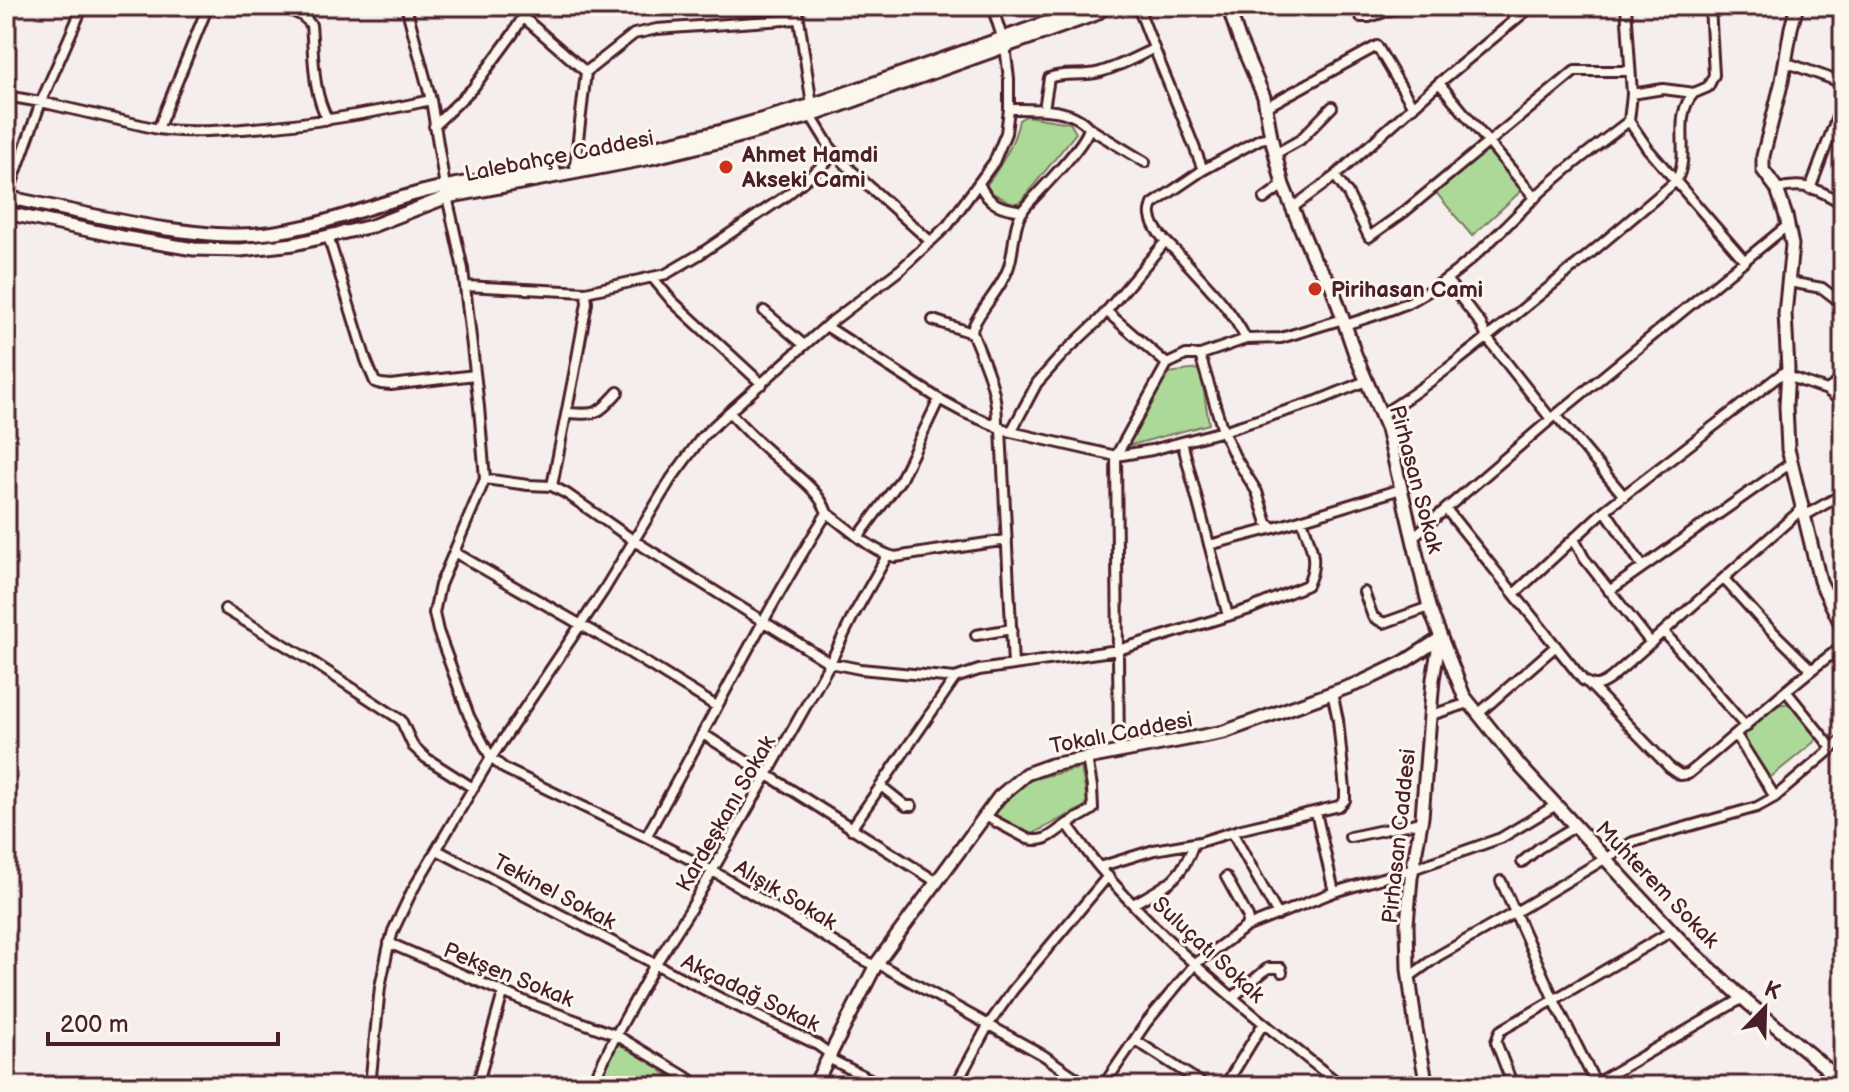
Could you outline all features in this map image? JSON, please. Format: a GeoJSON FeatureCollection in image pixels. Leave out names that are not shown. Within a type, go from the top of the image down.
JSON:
{"type":"FeatureCollection","features":[{"type":"Feature","properties":{"kind":"street"},"geometry":{"type":"LineString","coordinates":[[6,197],[41,102],[83,6]]}},
{"type":"Feature","properties":{"kind":"street"},"geometry":{"type":"LineString","coordinates":[[158,129],[208,6]]}},
{"type":"Feature","properties":{"kind":"street"},"geometry":{"type":"LineString","coordinates":[[274,6],[296,12],[311,25],[315,80],[328,120]]}},
{"type":"Feature","properties":{"kind":"street"},"geometry":{"type":"LineString","coordinates":[[406,6],[431,100],[463,269],[485,479],[440,585],[434,613],[469,716],[491,758]]}},
{"type":"Feature","properties":{"kind":"street"},"geometry":{"type":"LineString","coordinates":[[434,126],[473,88],[523,17],[536,6]]}},
{"type":"Feature","properties":{"kind":"street"},"geometry":{"type":"LineString","coordinates":[[797,6],[812,110],[830,147],[930,241]]}},
{"type":"Feature","properties":{"kind":"street"},"geometry":{"type":"LineString","coordinates":[[370,1086],[380,987],[389,943],[412,891],[491,758],[581,625],[689,454],[702,437],[804,345],[901,269],[948,225],[994,162],[1006,133],[1009,79],[1004,42],[992,6]]}},
{"type":"Feature","properties":{"kind":"street","name":"Lalebahçe Caddesi"},"geometry":{"type":"LineString","coordinates":[[6,197],[137,224],[213,235],[287,232],[412,195],[651,158],[726,140],[1004,42],[1094,6]]}},
{"type":"Feature","properties":{"kind":"street","name":"Lalebahçe Caddesi"},"geometry":{"type":"LineString","coordinates":[[1004,42],[1096,14],[1106,6]]}},
{"type":"Feature","properties":{"kind":"street"},"geometry":{"type":"LineString","coordinates":[[1138,6],[1203,170]]}},
{"type":"Feature","properties":{"kind":"street","name":"Pirhasan Sokak"},"geometry":{"type":"LineString","coordinates":[[1228,6],[1264,97],[1283,185],[1313,258],[1331,284],[1387,429],[1429,607],[1467,699]]}},
{"type":"Feature","properties":{"kind":"street"},"geometry":{"type":"LineString","coordinates":[[1356,6],[1361,17],[1403,6]]}},
{"type":"Feature","properties":{"kind":"street"},"geometry":{"type":"LineString","coordinates":[[1506,6],[1516,19]]}},
{"type":"Feature","properties":{"kind":"street"},"geometry":{"type":"LineString","coordinates":[[1292,208],[1335,176],[1439,83],[1532,6]]}},
{"type":"Feature","properties":{"kind":"street"},"geometry":{"type":"LineString","coordinates":[[1626,6],[1632,94],[1629,121],[1648,149],[1745,261]]}},
{"type":"Feature","properties":{"kind":"street"},"geometry":{"type":"LineString","coordinates":[[1381,415],[1487,338],[1676,181],[1683,161],[1686,101],[1694,93],[1708,87],[1714,75],[1710,6]]}},
{"type":"Feature","properties":{"kind":"street"},"geometry":{"type":"LineString","coordinates":[[1797,6],[1763,156],[1763,170],[1777,189],[1792,245],[1785,314],[1788,449],[1820,581],[1843,628]]}},
{"type":"Feature","properties":{"kind":"street"},"geometry":{"type":"LineString","coordinates":[[523,17],[586,72]]}},
{"type":"Feature","properties":{"kind":"street"},"geometry":{"type":"LineString","coordinates":[[575,165],[586,72],[634,34],[657,29],[798,19]]}},
{"type":"Feature","properties":{"kind":"street"},"geometry":{"type":"LineString","coordinates":[[1266,107],[1377,46],[1413,107]]}},
{"type":"Feature","properties":{"kind":"street"},"geometry":{"type":"LineString","coordinates":[[1044,109],[1049,78],[1054,75],[1100,72],[1153,49]]}},
{"type":"Feature","properties":{"kind":"street"},"geometry":{"type":"LineString","coordinates":[[1785,62],[1843,83]]}},
{"type":"Feature","properties":{"kind":"street"},"geometry":{"type":"LineString","coordinates":[[1335,176],[1348,194],[1369,237],[1404,212],[1575,71],[1629,71]]}},
{"type":"Feature","properties":{"kind":"street"},"geometry":{"type":"LineString","coordinates":[[1439,83],[1535,198]]}},
{"type":"Feature","properties":{"kind":"street"},"geometry":{"type":"LineString","coordinates":[[1632,94],[1663,89],[1694,93]]}},
{"type":"Feature","properties":{"kind":"street"},"geometry":{"type":"LineString","coordinates":[[6,96],[184,133],[328,120],[431,100]]}},
{"type":"Feature","properties":{"kind":"street"},"geometry":{"type":"LineString","coordinates":[[1810,189],[1843,101]]}},
{"type":"Feature","properties":{"kind":"street"},"geometry":{"type":"LineString","coordinates":[[1275,154],[1300,140],[1332,107]]}},
{"type":"Feature","properties":{"kind":"street"},"geometry":{"type":"LineString","coordinates":[[1009,109],[1044,109],[1082,120],[1089,128],[1145,162]]}},
{"type":"Feature","properties":{"kind":"street","name":"Lalebahçe Caddesi"},"geometry":{"type":"LineString","coordinates":[[6,213],[194,249],[241,250],[294,244],[372,226],[446,192],[812,110]]}},
{"type":"Feature","properties":{"kind":"street"},"geometry":{"type":"LineString","coordinates":[[1119,752],[1116,456],[1167,364],[1186,355],[1200,355],[1246,339],[1281,338],[1414,300],[1446,279],[1535,198],[1629,121]]}},
{"type":"Feature","properties":{"kind":"street"},"geometry":{"type":"LineString","coordinates":[[1013,665],[998,406],[989,371],[972,333],[975,322],[1000,287],[1009,266],[1019,216],[1074,151],[1089,128]]}},
{"type":"Feature","properties":{"kind":"street"},"geometry":{"type":"LineString","coordinates":[[1246,339],[1240,327],[1182,257],[1165,242],[1151,218],[1153,204],[1203,170],[1260,139],[1271,137]]}},
{"type":"Feature","properties":{"kind":"street"},"geometry":{"type":"LineString","coordinates":[[465,286],[586,292],[666,274],[787,195],[836,154]]}},
{"type":"Feature","properties":{"kind":"street"},"geometry":{"type":"LineString","coordinates":[[979,183],[984,195],[996,205],[1023,211]]}},
{"type":"Feature","properties":{"kind":"street"},"geometry":{"type":"LineString","coordinates":[[1264,199],[1283,185]]}},
{"type":"Feature","properties":{"kind":"street"},"geometry":{"type":"LineString","coordinates":[[1777,189],[1796,185],[1825,193],[1843,204]]}},
{"type":"Feature","properties":{"kind":"street"},"geometry":{"type":"LineString","coordinates":[[1413,537],[1788,225]]}},
{"type":"Feature","properties":{"kind":"street"},"geometry":{"type":"LineString","coordinates":[[328,236],[375,382],[391,385],[475,375]]}},
{"type":"Feature","properties":{"kind":"street"},"geometry":{"type":"LineString","coordinates":[[1011,432],[1037,383],[1106,311],[1165,242]]}},
{"type":"Feature","properties":{"kind":"street"},"geometry":{"type":"LineString","coordinates":[[652,277],[672,301],[762,384]]}},
{"type":"Feature","properties":{"kind":"street"},"geometry":{"type":"LineString","coordinates":[[1446,279],[1481,324],[1487,338],[1624,496]]}},
{"type":"Feature","properties":{"kind":"street"},"geometry":{"type":"LineString","coordinates":[[1789,282],[1822,288],[1843,304]]}},
{"type":"Feature","properties":{"kind":"street"},"geometry":{"type":"LineString","coordinates":[[552,486],[587,303],[586,292]]}},
{"type":"Feature","properties":{"kind":"street"},"geometry":{"type":"LineString","coordinates":[[764,311],[804,345]]}},
{"type":"Feature","properties":{"kind":"street"},"geometry":{"type":"LineString","coordinates":[[1106,311],[1167,364]]}},
{"type":"Feature","properties":{"kind":"street"},"geometry":{"type":"LineString","coordinates":[[933,320],[972,333]]}},
{"type":"Feature","properties":{"kind":"street"},"geometry":{"type":"LineString","coordinates":[[826,326],[965,413],[1011,432],[1116,456],[1223,431],[1317,401],[1366,381]]}},
{"type":"Feature","properties":{"kind":"street"},"geometry":{"type":"LineString","coordinates":[[1200,355],[1223,431],[1257,492],[1267,523],[1274,528]]}},
{"type":"Feature","properties":{"kind":"street"},"geometry":{"type":"LineString","coordinates":[[1788,372],[1827,390],[1843,403]]}},
{"type":"Feature","properties":{"kind":"street"},"geometry":{"type":"LineString","coordinates":[[1514,594],[1605,510],[1788,372]]}},
{"type":"Feature","properties":{"kind":"street"},"geometry":{"type":"LineString","coordinates":[[1827,390],[1843,379]]}},
{"type":"Feature","properties":{"kind":"street"},"geometry":{"type":"LineString","coordinates":[[567,413],[596,413],[618,392]]}},
{"type":"Feature","properties":{"kind":"street"},"geometry":{"type":"LineString","coordinates":[[859,536],[901,479],[939,399]]}},
{"type":"Feature","properties":{"kind":"street"},"geometry":{"type":"LineString","coordinates":[[729,412],[814,492],[827,513],[887,556],[1007,540]]}},
{"type":"Feature","properties":{"kind":"street"},"geometry":{"type":"LineString","coordinates":[[1182,442],[1228,616]]}},
{"type":"Feature","properties":{"kind":"street"},"geometry":{"type":"LineString","coordinates":[[1609,591],[1791,463]]}},
{"type":"Feature","properties":{"kind":"street"},"geometry":{"type":"LineString","coordinates":[[485,479],[552,486],[830,663],[955,678],[979,670],[1118,650],[1250,609],[1307,585],[1313,572],[1313,554],[1302,520]]}},
{"type":"Feature","properties":{"kind":"street"},"geometry":{"type":"LineString","coordinates":[[1209,545],[1401,489]]}},
{"type":"Feature","properties":{"kind":"street"},"geometry":{"type":"LineString","coordinates":[[1590,685],[1601,685],[1803,512],[1843,494]]}},
{"type":"Feature","properties":{"kind":"street"},"geometry":{"type":"LineString","coordinates":[[1446,509],[1583,680],[1680,775],[1688,774],[1811,669],[1843,646]]}},
{"type":"Feature","properties":{"kind":"street"},"geometry":{"type":"LineString","coordinates":[[1605,510],[1643,567]]}},
{"type":"Feature","properties":{"kind":"street"},"geometry":{"type":"LineString","coordinates":[[646,837],[716,706],[827,513]]}},
{"type":"Feature","properties":{"kind":"street"},"geometry":{"type":"LineString","coordinates":[[1574,539],[1584,558],[1651,643]]}},
{"type":"Feature","properties":{"kind":"street"},"geometry":{"type":"LineString","coordinates":[[454,552],[716,706]]}},
{"type":"Feature","properties":{"kind":"street","name":"Kardeşkanı Sokak"},"geometry":{"type":"LineString","coordinates":[[591,1086],[655,965],[767,775],[887,556]]}},
{"type":"Feature","properties":{"kind":"street"},"geometry":{"type":"LineString","coordinates":[[1724,579],[1811,669]]}},
{"type":"Feature","properties":{"kind":"street"},"geometry":{"type":"LineString","coordinates":[[1364,592],[1373,617],[1384,623],[1429,607]]}},
{"type":"Feature","properties":{"kind":"street"},"geometry":{"type":"LineString","coordinates":[[1832,605],[1843,596]]}},
{"type":"Feature","properties":{"kind":"street"},"geometry":{"type":"LineString","coordinates":[[225,609],[401,720],[413,746],[473,788]]}},
{"type":"Feature","properties":{"kind":"street"},"geometry":{"type":"LineString","coordinates":[[976,635],[1012,629]]}},
{"type":"Feature","properties":{"kind":"street"},"geometry":{"type":"LineString","coordinates":[[1664,632],[1746,727]]}},
{"type":"Feature","properties":{"kind":"street","name":"Tokalı Caddesi"},"geometry":{"type":"LineString","coordinates":[[814,1086],[876,965],[999,797],[1026,774],[1051,765],[1224,732],[1362,682],[1404,662],[1441,638]]}},
{"type":"Feature","properties":{"kind":"street","name":"Pirhasan Caddesi"},"geometry":{"type":"LineString","coordinates":[[1427,1086],[1409,977],[1407,924],[1421,822],[1433,679],[1441,638]]}},
{"type":"Feature","properties":{"kind":"street"},"geometry":{"type":"LineString","coordinates":[[1478,714],[1556,646]]}},
{"type":"Feature","properties":{"kind":"street"},"geometry":{"type":"LineString","coordinates":[[851,829],[955,678]]}},
{"type":"Feature","properties":{"kind":"street"},"geometry":{"type":"LineString","coordinates":[[1786,691],[1832,748]]}},
{"type":"Feature","properties":{"kind":"street"},"geometry":{"type":"LineString","coordinates":[[1099,867],[1154,850],[1194,843],[1339,806],[1345,800],[1332,692]]}},
{"type":"Feature","properties":{"kind":"street"},"geometry":{"type":"LineString","coordinates":[[1431,715],[1467,699]]}},
{"type":"Feature","properties":{"kind":"street","name":"Muhterem Sokak"},"geometry":{"type":"LineString","coordinates":[[1467,699],[1521,767],[1672,931],[1743,998],[1843,1082]]}},
{"type":"Feature","properties":{"kind":"street"},"geometry":{"type":"LineString","coordinates":[[703,734],[937,882]]}},
{"type":"Feature","properties":{"kind":"street"},"geometry":{"type":"LineString","coordinates":[[1736,735],[1775,797]]}},
{"type":"Feature","properties":{"kind":"street"},"geometry":{"type":"LineString","coordinates":[[1409,977],[1438,956],[1633,842],[1757,807],[1775,797],[1843,739]]}},
{"type":"Feature","properties":{"kind":"street","name":"Alışık Sokak"},"geometry":{"type":"LineString","coordinates":[[491,758],[505,769],[711,870],[876,965],[989,1024],[1088,1086]]}},
{"type":"Feature","properties":{"kind":"street"},"geometry":{"type":"LineString","coordinates":[[985,816],[1036,841],[1050,837],[1093,809],[1087,758]]}},
{"type":"Feature","properties":{"kind":"street"},"geometry":{"type":"LineString","coordinates":[[881,786],[906,806],[912,806]]}},
{"type":"Feature","properties":{"kind":"street"},"geometry":{"type":"LineString","coordinates":[[1103,1086],[1195,964],[1246,927],[1334,892],[1413,869],[1501,838],[1556,805]]}},
{"type":"Feature","properties":{"kind":"street"},"geometry":{"type":"LineString","coordinates":[[1316,812],[1334,892]]}},
{"type":"Feature","properties":{"kind":"street"},"geometry":{"type":"LineString","coordinates":[[1350,837],[1421,822]]}},
{"type":"Feature","properties":{"kind":"street","name":"Suluçatı Sokak"},"geometry":{"type":"LineString","coordinates":[[1067,824],[1099,867],[1195,964],[1263,1024],[1342,1086]]}},
{"type":"Feature","properties":{"kind":"street"},"geometry":{"type":"LineString","coordinates":[[1522,862],[1576,826]]}},
{"type":"Feature","properties":{"kind":"street"},"geometry":{"type":"LineString","coordinates":[[1232,832],[1278,915]]}},
{"type":"Feature","properties":{"kind":"street"},"geometry":{"type":"LineString","coordinates":[[1133,904],[1167,885],[1180,873],[1194,843]]}},
{"type":"Feature","properties":{"kind":"street","name":"Tekinel Sokak"},"geometry":{"type":"LineString","coordinates":[[437,850],[655,965]]}},
{"type":"Feature","properties":{"kind":"street"},"geometry":{"type":"LineString","coordinates":[[955,1086],[989,1024],[1013,990],[1108,876]]}},
{"type":"Feature","properties":{"kind":"street"},"geometry":{"type":"LineString","coordinates":[[1226,877],[1248,917],[1246,927]]}},
{"type":"Feature","properties":{"kind":"street"},"geometry":{"type":"LineString","coordinates":[[1501,881],[1554,1000],[1596,1084]]}},
{"type":"Feature","properties":{"kind":"street"},"geometry":{"type":"LineString","coordinates":[[1513,1086],[1496,1042],[1500,1031],[1672,931]]}},
{"type":"Feature","properties":{"kind":"street","name":"Pekşen Sokak"},"geometry":{"type":"LineString","coordinates":[[389,943],[503,993],[616,1035],[701,1086]]}},
{"type":"Feature","properties":{"kind":"street","name":"Akçadağ Sokak"},"geometry":{"type":"LineString","coordinates":[[655,965],[816,1044],[829,1056],[884,1086]]}},
{"type":"Feature","properties":{"kind":"street"},"geometry":{"type":"LineString","coordinates":[[1233,997],[1268,968],[1281,968],[1282,972]]}},
{"type":"Feature","properties":{"kind":"street"},"geometry":{"type":"LineString","coordinates":[[477,1086],[503,993]]}},
{"type":"Feature","properties":{"kind":"street"},"geometry":{"type":"LineString","coordinates":[[1585,1086],[1596,1084],[1743,998]]}},
{"type":"Feature","properties":{"kind":"street"},"geometry":{"type":"LineString","coordinates":[[1225,1086],[1263,1024]]}},
{"type":"Feature","properties":{"kind":"street"},"geometry":{"type":"LineString","coordinates":[[1135,1040],[1206,1086]]}},
{"type":"Feature","properties":{"kind":"street"},"geometry":{"type":"LineString","coordinates":[[1806,1086],[1832,1073]]}},
{"type":"Feature","properties":{"kind":"green space"},"geometry":{"type":"Polygon","coordinates":[[[1026,116],[1070,123],[1076,133],[1021,201],[1014,204],[988,191],[986,186],[1002,163],[1019,120],[1026,116]]]}},
{"type":"Feature","properties":{"kind":"green space"},"geometry":{"type":"Polygon","coordinates":[[[1482,148],[1488,148],[1520,186],[1520,192],[1472,236],[1433,189],[1482,148]]]}},
{"type":"Feature","properties":{"kind":"green space"},"geometry":{"type":"Polygon","coordinates":[[[1198,369],[1209,424],[1131,445],[1129,439],[1164,376],[1198,369]]]}},
{"type":"Feature","properties":{"kind":"green space"},"geometry":{"type":"Polygon","coordinates":[[[1789,703],[1816,737],[1814,742],[1771,777],[1744,738],[1746,732],[1779,705],[1789,703]]]}},
{"type":"Feature","properties":{"kind":"green space"},"geometry":{"type":"Polygon","coordinates":[[[1081,768],[1088,805],[1030,835],[992,815],[1005,797],[1024,781],[1081,768]]]}},
{"type":"Feature","properties":{"kind":"green space"},"geometry":{"type":"Polygon","coordinates":[[[620,1042],[659,1063],[661,1071],[687,1086],[599,1086],[620,1042]]]}},
{"type":"Feature","properties":{"kind":"place","name":"Ahmet Hamdi Akseki Cami"},"geometry":{"type":"Point","coordinates":[726,167]}},
{"type":"Feature","properties":{"kind":"place","name":"Pirihasan Cami"},"geometry":{"type":"Point","coordinates":[1315,289]}}]}
